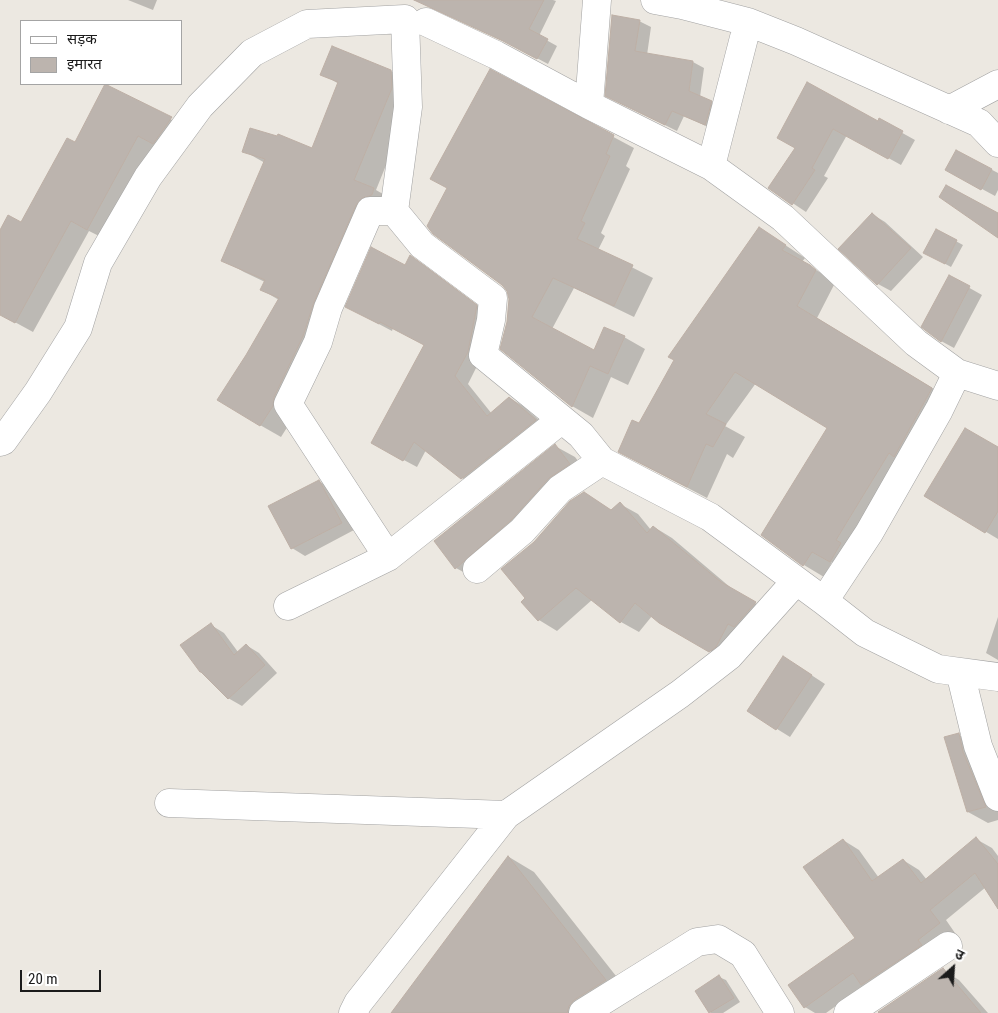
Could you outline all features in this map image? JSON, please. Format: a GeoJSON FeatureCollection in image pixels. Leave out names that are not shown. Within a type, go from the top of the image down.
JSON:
{"type":"FeatureCollection","features":[{"type":"Feature","properties":{"kind":"street"},"geometry":{"type":"LineString","coordinates":[[589,104],[597,0]]}},
{"type":"Feature","properties":{"kind":"street"},"geometry":{"type":"LineString","coordinates":[[655,0],[740,13],[796,41],[979,123],[998,143]]}},
{"type":"Feature","properties":{"kind":"street"},"geometry":{"type":"LineString","coordinates":[[711,166],[740,13]]}},
{"type":"Feature","properties":{"kind":"street"},"geometry":{"type":"LineString","coordinates":[[420,14],[394,211],[422,245],[493,298],[491,320],[483,355],[581,435],[602,461],[710,517],[865,633],[938,669],[998,677]]}},
{"type":"Feature","properties":{"kind":"street"},"geometry":{"type":"LineString","coordinates":[[0,442],[3,441],[38,392],[78,328],[98,263],[148,177],[200,106],[252,53],[307,24],[420,14],[589,104],[711,166],[784,218],[916,342],[957,373],[998,386]]}},
{"type":"Feature","properties":{"kind":"street"},"geometry":{"type":"LineString","coordinates":[[949,110],[998,84]]}},
{"type":"Feature","properties":{"kind":"street"},"geometry":{"type":"LineString","coordinates":[[388,556],[288,404],[318,342],[328,308],[370,211],[394,211]]}},
{"type":"Feature","properties":{"kind":"street"},"geometry":{"type":"LineString","coordinates":[[824,601],[869,533],[939,410],[957,373]]}},
{"type":"Feature","properties":{"kind":"street"},"geometry":{"type":"LineString","coordinates":[[288,606],[388,556],[561,420]]}},
{"type":"Feature","properties":{"kind":"street"},"geometry":{"type":"LineString","coordinates":[[477,569],[522,531],[560,489],[602,461]]}},
{"type":"Feature","properties":{"kind":"street"},"geometry":{"type":"LineString","coordinates":[[353,1013],[358,1004],[506,815],[680,694],[729,656],[796,581]]}},
{"type":"Feature","properties":{"kind":"street"},"geometry":{"type":"LineString","coordinates":[[960,672],[978,746],[998,797]]}},
{"type":"Feature","properties":{"kind":"street"},"geometry":{"type":"LineString","coordinates":[[169,803],[506,815]]}},
{"type":"Feature","properties":{"kind":"street"},"geometry":{"type":"LineString","coordinates":[[583,1013],[697,942],[718,939],[743,954],[780,1013]]}},
{"type":"Feature","properties":{"kind":"street"},"geometry":{"type":"LineString","coordinates":[[848,1013],[948,946]]}},
{"type":"Feature","properties":{"kind":"building"},"geometry":{"type":"Polygon","coordinates":[[[414,0],[544,0],[529,29],[548,39],[537,59],[503,41],[414,0]]]}},
{"type":"Feature","properties":{"kind":"building"},"geometry":{"type":"Polygon","coordinates":[[[612,15],[640,20],[635,51],[693,61],[689,91],[712,101],[705,125],[672,111],[665,125],[605,96],[612,15]]]}},
{"type":"Feature","properties":{"kind":"building"},"geometry":{"type":"Polygon","coordinates":[[[332,46],[391,70],[392,88],[354,180],[374,188],[372,195],[362,198],[356,205],[314,302],[303,336],[274,397],[273,406],[260,426],[217,400],[279,298],[260,290],[265,280],[221,261],[265,159],[242,152],[250,128],[277,136],[278,134],[312,148],[338,82],[320,75],[332,46]]]}},
{"type":"Feature","properties":{"kind":"building"},"geometry":{"type":"Polygon","coordinates":[[[490,69],[614,135],[606,154],[610,156],[581,221],[585,223],[577,239],[633,265],[614,306],[553,278],[532,317],[594,350],[604,327],[625,336],[608,374],[590,366],[572,407],[500,349],[507,322],[509,299],[507,291],[502,285],[433,234],[427,226],[447,188],[430,179],[490,69]]]}},
{"type":"Feature","properties":{"kind":"building"},"geometry":{"type":"Polygon","coordinates":[[[807,82],[878,121],[879,118],[903,131],[888,159],[833,129],[812,168],[815,170],[792,205],[768,188],[795,148],[777,138],[807,82]]]}},
{"type":"Feature","properties":{"kind":"building"},"geometry":{"type":"Polygon","coordinates":[[[104,85],[172,117],[153,144],[138,136],[87,230],[71,221],[15,323],[0,315],[0,230],[8,215],[21,222],[67,138],[75,142],[104,85]]]}},
{"type":"Feature","properties":{"kind":"building"},"geometry":{"type":"Polygon","coordinates":[[[956,150],[992,169],[981,190],[945,170],[956,150]]]}},
{"type":"Feature","properties":{"kind":"building"},"geometry":{"type":"Polygon","coordinates":[[[946,185],[998,213],[998,238],[939,197],[946,185]]]}},
{"type":"Feature","properties":{"kind":"building"},"geometry":{"type":"Polygon","coordinates":[[[872,213],[911,248],[877,285],[838,249],[872,213]]]}},
{"type":"Feature","properties":{"kind":"building"},"geometry":{"type":"Polygon","coordinates":[[[759,227],[786,245],[782,250],[816,270],[797,306],[932,388],[894,457],[889,453],[836,540],[841,543],[830,562],[812,552],[803,566],[761,535],[827,428],[735,372],[706,414],[726,424],[713,447],[706,444],[687,487],[618,452],[632,420],[639,423],[674,360],[668,357],[759,227]]]}},
{"type":"Feature","properties":{"kind":"building"},"geometry":{"type":"Polygon","coordinates":[[[936,229],[957,240],[945,264],[923,253],[936,229]]]}},
{"type":"Feature","properties":{"kind":"building"},"geometry":{"type":"Polygon","coordinates":[[[371,247],[405,265],[410,255],[477,305],[468,352],[455,376],[487,416],[509,397],[536,420],[461,479],[414,442],[403,461],[371,443],[424,345],[380,322],[379,324],[345,307],[371,247]]]}},
{"type":"Feature","properties":{"kind":"building"},"geometry":{"type":"Polygon","coordinates":[[[949,275],[970,286],[941,342],[921,327],[949,275]]]}},
{"type":"Feature","properties":{"kind":"building"},"geometry":{"type":"Polygon","coordinates":[[[965,428],[998,447],[998,511],[985,533],[924,496],[965,428]]]}},
{"type":"Feature","properties":{"kind":"building"},"geometry":{"type":"Polygon","coordinates":[[[555,444],[570,464],[549,478],[511,520],[455,569],[434,541],[555,444]]]}},
{"type":"Feature","properties":{"kind":"building"},"geometry":{"type":"Polygon","coordinates":[[[319,480],[342,523],[291,549],[268,506],[319,480]]]}},
{"type":"Feature","properties":{"kind":"building"},"geometry":{"type":"Polygon","coordinates":[[[584,492],[611,510],[620,502],[647,533],[653,526],[721,582],[756,602],[734,627],[728,624],[716,647],[709,652],[659,623],[635,603],[620,623],[576,588],[538,621],[521,602],[525,598],[501,569],[534,542],[570,501],[584,492]]]}},
{"type":"Feature","properties":{"kind":"building"},"geometry":{"type":"Polygon","coordinates":[[[211,623],[234,655],[246,644],[265,665],[228,699],[200,672],[180,645],[211,623]]]}},
{"type":"Feature","properties":{"kind":"building"},"geometry":{"type":"Polygon","coordinates":[[[783,656],[812,675],[776,730],[747,711],[783,656]]]}},
{"type":"Feature","properties":{"kind":"building"},"geometry":{"type":"Polygon","coordinates":[[[959,733],[963,752],[986,807],[967,812],[944,737],[959,733]]]}},
{"type":"Feature","properties":{"kind":"building"},"geometry":{"type":"Polygon","coordinates":[[[976,837],[998,864],[998,909],[975,873],[930,910],[940,923],[918,940],[922,945],[861,985],[853,973],[804,1008],[788,985],[855,938],[803,867],[843,839],[872,881],[903,859],[921,883],[976,837]]]}},
{"type":"Feature","properties":{"kind":"building"},"geometry":{"type":"Polygon","coordinates":[[[508,856],[606,980],[574,1000],[569,1006],[567,1013],[391,1013],[508,856]]]}},
{"type":"Feature","properties":{"kind":"building"},"geometry":{"type":"Polygon","coordinates":[[[943,968],[981,1013],[878,1012],[943,968]]]}},
{"type":"Feature","properties":{"kind":"building"},"geometry":{"type":"Polygon","coordinates":[[[719,975],[734,998],[709,1013],[695,991],[719,975]]]}}]}
